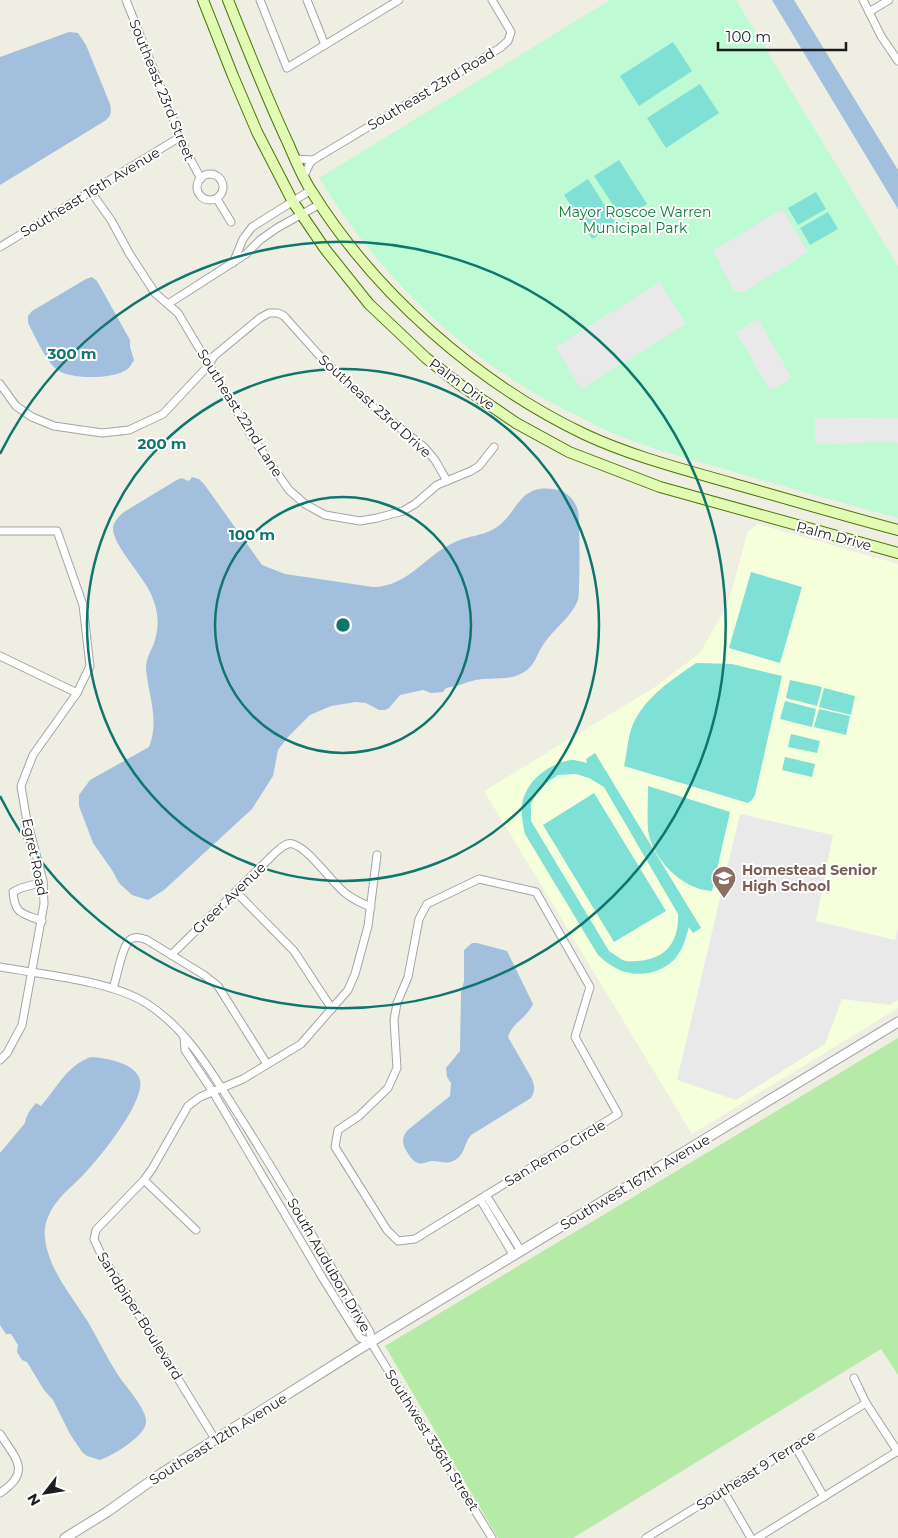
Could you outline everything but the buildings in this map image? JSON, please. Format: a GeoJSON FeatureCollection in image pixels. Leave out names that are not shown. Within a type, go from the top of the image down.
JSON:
{"type":"FeatureCollection","features":[{"type":"Feature","properties":{"kind":"main road","name":"Palm Drive"},"geometry":{"type":"LineString","coordinates":[[203,0],[257,132],[293,202],[325,249],[369,304],[426,358],[459,384],[516,422],[569,452],[660,487],[898,553]]}},
{"type":"Feature","properties":{"kind":"main road","name":"Palm Drive"},"geometry":{"type":"LineString","coordinates":[[228,0],[277,120],[311,190],[320,204],[377,278],[438,339],[467,362],[528,404],[585,434],[665,464],[898,530]]}},
{"type":"Feature","properties":{"kind":"street","name":"Southeast 23rd Street"},"geometry":{"type":"LineString","coordinates":[[126,0],[180,138],[195,171],[201,179]]}},
{"type":"Feature","properties":{"kind":"street"},"geometry":{"type":"LineString","coordinates":[[260,0],[288,68],[399,0]]}},
{"type":"Feature","properties":{"kind":"street"},"geometry":{"type":"LineString","coordinates":[[308,0],[325,46]]}},
{"type":"Feature","properties":{"kind":"street","name":"Southeast 23rd Road"},"geometry":{"type":"LineString","coordinates":[[304,176],[313,160],[500,48],[508,41],[510,32],[492,0]]}},
{"type":"Feature","properties":{"kind":"street"},"geometry":{"type":"LineString","coordinates":[[863,0],[898,61]]}},
{"type":"Feature","properties":{"kind":"street"},"geometry":{"type":"LineString","coordinates":[[869,12],[889,0]]}},
{"type":"Feature","properties":{"kind":"street","name":"Southeast 16th Avenue"},"geometry":{"type":"LineString","coordinates":[[0,246],[180,138]]}},
{"type":"Feature","properties":{"kind":"street"},"geometry":{"type":"LineString","coordinates":[[296,159],[313,160]]}},
{"type":"Feature","properties":{"kind":"street"},"geometry":{"type":"LineString","coordinates":[[208,175],[217,176],[222,183],[222,192],[217,199],[205,199],[199,194],[198,186],[201,179],[208,175]]}},
{"type":"Feature","properties":{"kind":"street"},"geometry":{"type":"LineString","coordinates":[[232,263],[243,239],[252,227],[311,190]]}},
{"type":"Feature","properties":{"kind":"street","name":"Southeast 22nd Lane"},"geometry":{"type":"LineString","coordinates":[[91,192],[111,220],[129,253],[155,293],[178,313],[252,438],[290,490],[305,504],[325,515],[360,521],[403,511],[415,504],[437,485],[479,466],[494,447]]}},
{"type":"Feature","properties":{"kind":"street"},"geometry":{"type":"LineString","coordinates":[[217,199],[231,222]]}},
{"type":"Feature","properties":{"kind":"street"},"geometry":{"type":"LineString","coordinates":[[168,304],[246,254],[260,240],[320,204]]}},
{"type":"Feature","properties":{"kind":"street","name":"Southeast 23rd Drive"},"geometry":{"type":"LineString","coordinates":[[209,365],[214,356],[260,318],[269,313],[278,313],[284,316],[344,381],[424,447],[435,460],[447,481]]}},
{"type":"Feature","properties":{"kind":"street"},"geometry":{"type":"LineString","coordinates":[[0,384],[16,406],[32,417],[54,426],[102,433],[129,430],[163,414],[209,365]]}},
{"type":"Feature","properties":{"kind":"street","name":"Egret Road"},"geometry":{"type":"LineString","coordinates":[[0,531],[57,531],[83,605],[90,666],[77,692],[33,755],[21,786],[26,816],[43,882],[44,904],[22,1025],[7,1053],[0,1060]]}},
{"type":"Feature","properties":{"kind":"street"},"geometry":{"type":"LineString","coordinates":[[0,656],[77,692]]}},
{"type":"Feature","properties":{"kind":"street","name":"Greer Avenue"},"geometry":{"type":"LineString","coordinates":[[171,955],[276,852],[289,844],[294,844],[304,851],[351,898],[371,906]]}},
{"type":"Feature","properties":{"kind":"street","name":"Sandpiper Boulevard"},"geometry":{"type":"LineString","coordinates":[[215,1440],[95,1242],[94,1235],[100,1225],[144,1180],[152,1169],[185,1109],[200,1097],[243,1079],[301,1044],[348,990],[353,980],[366,934],[376,855]]}},
{"type":"Feature","properties":{"kind":"street","name":"San Remo Circle"},"geometry":{"type":"LineString","coordinates":[[478,879],[536,892],[590,987],[575,1037],[618,1114],[483,1197],[414,1239],[398,1241],[387,1230],[335,1147],[338,1130],[359,1116],[388,1088],[397,1068],[394,1020],[397,1003],[408,977],[419,919],[427,904],[478,879]]}},
{"type":"Feature","properties":{"kind":"street"},"geometry":{"type":"LineString","coordinates":[[42,921],[20,912],[14,906],[13,892],[43,882]]}},
{"type":"Feature","properties":{"kind":"street"},"geometry":{"type":"LineString","coordinates":[[236,892],[294,951],[332,1009]]}},
{"type":"Feature","properties":{"kind":"street"},"geometry":{"type":"LineString","coordinates":[[114,988],[125,946],[131,939],[137,937],[147,940],[204,975],[218,986],[267,1064]]}},
{"type":"Feature","properties":{"kind":"street","name":"South Audubon Drive"},"geometry":{"type":"LineString","coordinates":[[0,967],[114,988],[146,1003],[165,1017],[192,1044],[296,1206],[370,1332],[371,1342],[360,1338],[185,1050],[184,1037]]}},
{"type":"Feature","properties":{"kind":"street","name":"Southwest 167th Avenue"},"geometry":{"type":"LineString","coordinates":[[371,1342],[898,1022]]}},
{"type":"Feature","properties":{"kind":"street"},"geometry":{"type":"LineString","coordinates":[[144,1180],[196,1230]]}},
{"type":"Feature","properties":{"kind":"street"},"geometry":{"type":"LineString","coordinates":[[483,1197],[518,1253]]}},
{"type":"Feature","properties":{"kind":"street","name":"Southeast 12th Avenue"},"geometry":{"type":"LineString","coordinates":[[65,1538],[107,1512],[162,1473],[371,1342]]}},
{"type":"Feature","properties":{"kind":"street","name":"Southwest 336th Street"},"geometry":{"type":"LineString","coordinates":[[371,1342],[492,1538]]}},
{"type":"Feature","properties":{"kind":"street"},"geometry":{"type":"LineString","coordinates":[[757,1538],[898,1452],[866,1403],[854,1378]]}},
{"type":"Feature","properties":{"kind":"street","name":"Southeast 9 Terrace"},"geometry":{"type":"LineString","coordinates":[[648,1538],[866,1403]]}},
{"type":"Feature","properties":{"kind":"street"},"geometry":{"type":"LineString","coordinates":[[0,1434],[16,1461],[18,1468],[18,1476],[15,1481],[0,1493]]}},
{"type":"Feature","properties":{"kind":"street"},"geometry":{"type":"LineString","coordinates":[[794,1446],[824,1497]]}},
{"type":"Feature","properties":{"kind":"street"},"geometry":{"type":"LineString","coordinates":[[723,1490],[751,1538]]}},
{"type":"Feature","properties":{"kind":"shaded area"},"geometry":{"type":"Polygon","coordinates":[[[772,0],[794,0],[898,170],[898,209],[772,0]]]}},
{"type":"Feature","properties":{"kind":"shaded area"},"geometry":{"type":"Polygon","coordinates":[[[69,32],[78,33],[86,45],[110,104],[110,115],[103,122],[0,185],[0,57],[69,32]]]}},
{"type":"Feature","properties":{"kind":"shaded area"},"geometry":{"type":"Polygon","coordinates":[[[673,42],[692,71],[639,106],[620,76],[673,42]]]}},
{"type":"Feature","properties":{"kind":"shaded area"},"geometry":{"type":"Polygon","coordinates":[[[700,84],[719,113],[666,148],[647,118],[700,84]]]}},
{"type":"Feature","properties":{"kind":"shaded area"},"geometry":{"type":"Polygon","coordinates":[[[619,160],[647,204],[623,220],[594,176],[619,160]]]}},
{"type":"Feature","properties":{"kind":"shaded area"},"geometry":{"type":"Polygon","coordinates":[[[588,179],[616,223],[592,239],[564,195],[588,179]]]}},
{"type":"Feature","properties":{"kind":"shaded area"},"geometry":{"type":"Polygon","coordinates":[[[816,192],[826,209],[798,225],[788,208],[816,192]]]}},
{"type":"Feature","properties":{"kind":"shaded area"},"geometry":{"type":"Polygon","coordinates":[[[782,209],[808,252],[744,292],[735,292],[713,251],[782,209]]]}},
{"type":"Feature","properties":{"kind":"shaded area"},"geometry":{"type":"Polygon","coordinates":[[[828,212],[838,229],[810,245],[800,228],[828,212]]]}},
{"type":"Feature","properties":{"kind":"shaded area"},"geometry":{"type":"Polygon","coordinates":[[[92,277],[97,281],[130,340],[134,360],[130,367],[118,374],[101,377],[73,376],[59,371],[50,362],[28,323],[28,316],[32,311],[92,277]]]}},
{"type":"Feature","properties":{"kind":"shaded area"},"geometry":{"type":"Polygon","coordinates":[[[660,282],[686,324],[581,389],[555,347],[660,282]]]}},
{"type":"Feature","properties":{"kind":"shaded area"},"geometry":{"type":"Polygon","coordinates":[[[758,319],[792,378],[770,391],[736,332],[758,319]]]}},
{"type":"Feature","properties":{"kind":"shaded area"},"geometry":{"type":"Polygon","coordinates":[[[815,418],[898,418],[898,443],[891,441],[836,444],[815,443],[815,418]]]}},
{"type":"Feature","properties":{"kind":"shaded area"},"geometry":{"type":"Polygon","coordinates":[[[192,477],[199,479],[204,484],[262,565],[285,574],[373,587],[385,586],[396,582],[444,548],[460,540],[494,529],[532,491],[553,489],[561,491],[574,502],[579,515],[579,595],[571,612],[547,639],[532,665],[520,674],[507,678],[472,681],[446,688],[443,692],[431,693],[423,690],[400,695],[385,710],[379,710],[366,703],[356,702],[331,706],[310,715],[278,750],[273,776],[252,809],[164,890],[148,900],[132,895],[119,883],[93,843],[79,806],[79,795],[90,780],[149,747],[152,737],[153,717],[146,668],[147,659],[157,632],[157,613],[154,601],[147,587],[114,535],[114,525],[124,512],[175,481],[181,478],[189,481],[192,477]]]}},
{"type":"Feature","properties":{"kind":"shaded area","name":"Homestead Senior High School"},"geometry":{"type":"Polygon","coordinates":[[[758,524],[898,564],[898,1008],[692,1134],[484,791],[655,687],[700,653],[728,603],[748,531],[758,524]]]}},
{"type":"Feature","properties":{"kind":"shaded area"},"geometry":{"type":"Polygon","coordinates":[[[751,572],[802,587],[780,663],[729,648],[751,572]]]}},
{"type":"Feature","properties":{"kind":"shaded area"},"geometry":{"type":"Polygon","coordinates":[[[696,663],[732,664],[782,676],[755,795],[748,803],[624,766],[631,729],[638,714],[660,689],[696,663]]]}},
{"type":"Feature","properties":{"kind":"shaded area"},"geometry":{"type":"Polygon","coordinates":[[[790,680],[822,687],[817,706],[786,698],[790,680]]]}},
{"type":"Feature","properties":{"kind":"shaded area"},"geometry":{"type":"Polygon","coordinates":[[[824,688],[855,696],[851,715],[819,707],[824,688]]]}},
{"type":"Feature","properties":{"kind":"shaded area"},"geometry":{"type":"Polygon","coordinates":[[[785,701],[816,709],[812,727],[780,719],[785,701]]]}},
{"type":"Feature","properties":{"kind":"shaded area"},"geometry":{"type":"Polygon","coordinates":[[[819,709],[850,716],[846,735],[814,727],[819,709]]]}},
{"type":"Feature","properties":{"kind":"shaded area"},"geometry":{"type":"Polygon","coordinates":[[[791,734],[820,741],[817,753],[788,747],[791,734]]]}},
{"type":"Feature","properties":{"kind":"shaded area"},"geometry":{"type":"Polygon","coordinates":[[[595,753],[701,928],[693,933],[689,927],[683,946],[677,956],[656,971],[639,974],[622,971],[598,955],[525,834],[522,802],[534,780],[545,770],[558,763],[572,760],[587,763],[586,759],[595,753]],[[576,774],[558,775],[540,787],[531,804],[531,821],[609,951],[628,961],[648,960],[657,957],[669,947],[673,940],[678,924],[678,914],[604,787],[589,778],[576,774]]]}},
{"type":"Feature","properties":{"kind":"shaded area"},"geometry":{"type":"Polygon","coordinates":[[[785,757],[815,764],[812,777],[782,770],[785,757]]]}},
{"type":"Feature","properties":{"kind":"shaded area"},"geometry":{"type":"Polygon","coordinates":[[[648,786],[730,812],[712,891],[699,889],[680,879],[659,857],[650,839],[648,830],[648,786]]]}},
{"type":"Feature","properties":{"kind":"shaded area"},"geometry":{"type":"Polygon","coordinates":[[[594,793],[666,911],[614,942],[543,825],[594,793]]]}},
{"type":"Feature","properties":{"kind":"shaded area"},"geometry":{"type":"Polygon","coordinates":[[[740,814],[833,835],[816,921],[895,940],[898,927],[898,1000],[890,1005],[842,999],[825,1044],[736,1100],[677,1080],[740,814]]]}},
{"type":"Feature","properties":{"kind":"shaded area"},"geometry":{"type":"Polygon","coordinates":[[[472,943],[507,951],[533,1004],[508,1037],[532,1079],[534,1091],[531,1098],[471,1135],[463,1152],[455,1160],[420,1163],[414,1161],[409,1155],[403,1139],[409,1129],[450,1096],[451,1083],[447,1077],[446,1068],[460,1051],[464,950],[472,943]]]}},
{"type":"Feature","properties":{"kind":"shaded area"},"geometry":{"type":"Polygon","coordinates":[[[91,1057],[120,1062],[133,1069],[140,1080],[140,1090],[136,1102],[120,1129],[92,1165],[53,1207],[47,1219],[45,1233],[47,1249],[56,1271],[118,1375],[140,1405],[146,1418],[144,1428],[134,1440],[100,1460],[87,1456],[82,1452],[70,1434],[53,1400],[44,1390],[27,1362],[22,1360],[17,1352],[18,1345],[11,1334],[6,1334],[0,1325],[0,1153],[25,1123],[36,1103],[41,1106],[68,1072],[82,1061],[91,1057]]]}},
{"type":"Feature","properties":{"kind":"green space","name":"Mayor Roscoe Warren Municipal Park"},"geometry":{"type":"Polygon","coordinates":[[[610,0],[736,0],[898,266],[898,518],[651,447],[612,433],[543,398],[504,374],[468,348],[402,287],[372,253],[344,216],[319,178],[610,0]]]}},
{"type":"Feature","properties":{"kind":"green space"},"geometry":{"type":"Polygon","coordinates":[[[898,1038],[898,1375],[881,1349],[573,1538],[498,1538],[385,1346],[898,1038]]]}},
{"type":"Feature","properties":{"kind":"place","name":"Homestead Senior High School"},"geometry":{"type":"Point","coordinates":[724,899]}}]}
